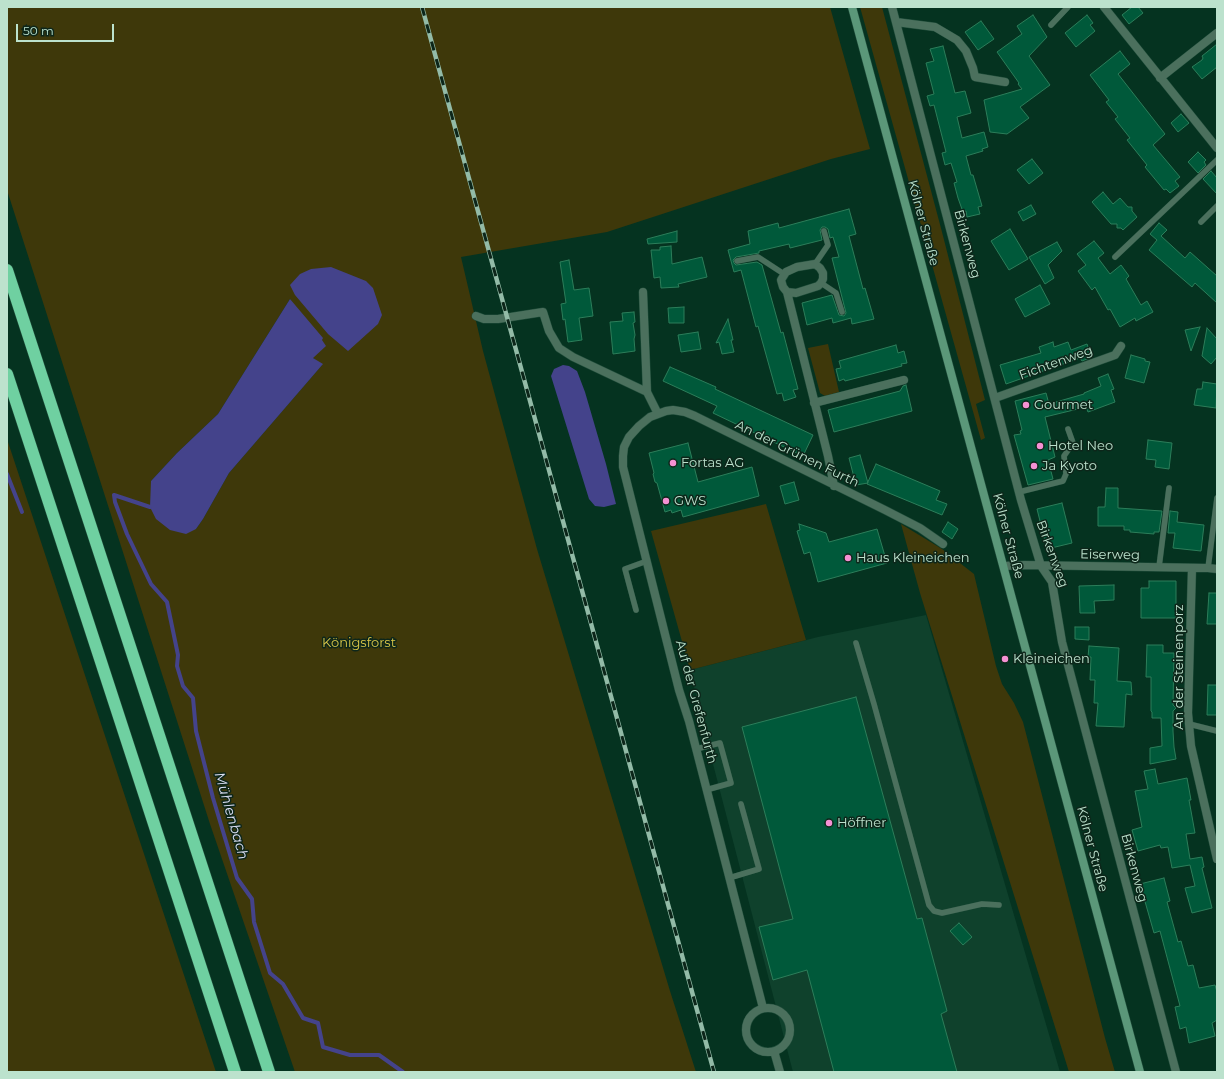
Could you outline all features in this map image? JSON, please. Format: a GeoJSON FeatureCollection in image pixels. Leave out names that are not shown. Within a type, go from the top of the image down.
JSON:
{"type":"FeatureCollection","features":[{"type":"Feature","properties":{"kind":"highway"},"geometry":{"type":"LineString","coordinates":[[7,270],[269,1072]]}},
{"type":"Feature","properties":{"kind":"highway"},"geometry":{"type":"LineString","coordinates":[[7,374],[235,1072]]}},
{"type":"Feature","properties":{"kind":"main road","name":"Kölner Straße"},"geometry":{"type":"LineString","coordinates":[[852,7],[1140,1072]]}},
{"type":"Feature","properties":{"kind":"street","name":"Birkenweg"},"geometry":{"type":"LineString","coordinates":[[892,7],[1019,492],[1041,566],[1052,582],[1062,642],[1176,1072]]}},
{"type":"Feature","properties":{"kind":"street"},"geometry":{"type":"LineString","coordinates":[[1104,7],[1217,148]]}},
{"type":"Feature","properties":{"kind":"street"},"geometry":{"type":"LineString","coordinates":[[896,22],[934,27],[957,40],[966,51],[975,77],[1005,82]]}},
{"type":"Feature","properties":{"kind":"street"},"geometry":{"type":"LineString","coordinates":[[1160,78],[1217,33]]}},
{"type":"Feature","properties":{"kind":"street"},"geometry":{"type":"LineString","coordinates":[[787,292],[796,293],[821,283],[823,273],[820,268],[815,264],[797,267],[790,270],[784,274],[782,287],[787,292],[828,456],[834,486]]}},
{"type":"Feature","properties":{"kind":"street"},"geometry":{"type":"LineString","coordinates":[[643,292],[648,392],[658,414]]}},
{"type":"Feature","properties":{"kind":"street"},"geometry":{"type":"LineString","coordinates":[[476,316],[484,319],[498,320],[543,312],[549,331],[559,348],[573,357],[648,392]]}},
{"type":"Feature","properties":{"kind":"street","name":"Fichtenweg"},"geometry":{"type":"LineString","coordinates":[[995,398],[1115,355],[1121,346]]}},
{"type":"Feature","properties":{"kind":"street"},"geometry":{"type":"LineString","coordinates":[[814,403],[904,380]]}},
{"type":"Feature","properties":{"kind":"street","name":"An der Grünen Furth"},"geometry":{"type":"LineString","coordinates":[[658,414],[673,410],[695,416],[920,528],[944,544]]}},
{"type":"Feature","properties":{"kind":"street","name":"Auf der Grefenfurth"},"geometry":{"type":"LineString","coordinates":[[658,414],[650,417],[629,437],[624,447],[623,467],[679,690],[696,749],[763,1008]]}},
{"type":"Feature","properties":{"kind":"street","name":"Eiserweg"},"geometry":{"type":"LineString","coordinates":[[1004,566],[1024,565],[1217,569]]}},
{"type":"Feature","properties":{"kind":"street","name":"An der Steinenporz"},"geometry":{"type":"LineString","coordinates":[[1192,568],[1188,714],[1191,746],[1217,860]]}},
{"type":"Feature","properties":{"kind":"street"},"geometry":{"type":"LineString","coordinates":[[763,1008],[776,1010],[786,1018],[789,1025],[790,1032],[788,1038],[780,1048],[774,1051],[768,1052],[754,1047],[747,1035],[746,1028],[751,1016],[756,1011],[763,1008]]}},
{"type":"Feature","properties":{"kind":"street"},"geometry":{"type":"LineString","coordinates":[[774,1051],[780,1072]]}},
{"type":"Feature","properties":{"kind":"lane"},"geometry":{"type":"LineString","coordinates":[[1051,25],[1068,7]]}},
{"type":"Feature","properties":{"kind":"lane"},"geometry":{"type":"LineString","coordinates":[[1116,257],[1217,160]]}},
{"type":"Feature","properties":{"kind":"lane"},"geometry":{"type":"LineString","coordinates":[[1201,222],[1217,206]]}},
{"type":"Feature","properties":{"kind":"lane"},"geometry":{"type":"LineString","coordinates":[[815,264],[828,245],[824,231]]}},
{"type":"Feature","properties":{"kind":"lane"},"geometry":{"type":"LineString","coordinates":[[737,261],[758,257],[784,274]]}},
{"type":"Feature","properties":{"kind":"lane"},"geometry":{"type":"LineString","coordinates":[[821,283],[836,293],[842,312]]}},
{"type":"Feature","properties":{"kind":"lane"},"geometry":{"type":"LineString","coordinates":[[1019,492],[1063,481],[1066,474],[1064,456],[1073,444],[1068,429]]}},
{"type":"Feature","properties":{"kind":"lane"},"geometry":{"type":"LineString","coordinates":[[1159,567],[1169,488]]}},
{"type":"Feature","properties":{"kind":"lane"},"geometry":{"type":"LineString","coordinates":[[1208,568],[1217,498]]}},
{"type":"Feature","properties":{"kind":"lane"},"geometry":{"type":"LineString","coordinates":[[636,610],[626,569],[647,561]]}},
{"type":"Feature","properties":{"kind":"lane"},"geometry":{"type":"LineString","coordinates":[[856,643],[931,909],[942,913],[982,904],[999,905]]}},
{"type":"Feature","properties":{"kind":"lane"},"geometry":{"type":"LineString","coordinates":[[1189,724],[1217,731]]}},
{"type":"Feature","properties":{"kind":"lane"},"geometry":{"type":"LineString","coordinates":[[696,749],[720,743],[731,783],[706,790]]}},
{"type":"Feature","properties":{"kind":"lane"},"geometry":{"type":"LineString","coordinates":[[729,878],[759,869],[741,804]]}},
{"type":"Feature","properties":{"kind":"shaded area"},"geometry":{"type":"Polygon","coordinates":[[[331,267],[366,281],[373,288],[382,315],[378,324],[348,351],[328,334],[295,295],[290,285],[300,274],[311,269],[331,267]]]}},
{"type":"Feature","properties":{"kind":"shaded area"},"geometry":{"type":"Polygon","coordinates":[[[290,299],[323,338],[322,340],[326,346],[313,358],[323,364],[229,473],[196,529],[186,534],[170,530],[156,519],[150,507],[151,481],[177,453],[218,414],[290,299]]]}},
{"type":"Feature","properties":{"kind":"shaded area"},"geometry":{"type":"Polygon","coordinates":[[[563,365],[569,366],[577,371],[585,392],[616,504],[604,507],[595,506],[589,499],[551,376],[554,369],[563,365]]]}},
{"type":"Feature","properties":{"kind":"shaded area"},"geometry":{"type":"Polygon","coordinates":[[[926,615],[1060,1072],[793,1072],[690,670],[818,637],[926,615]]]}},
{"type":"Feature","properties":{"kind":"green space","name":"Königsforst"},"geometry":{"type":"Polygon","coordinates":[[[7,7],[830,7],[870,149],[831,159],[607,232],[461,257],[483,351],[537,549],[670,991],[696,1072],[295,1072],[210,824],[7,190],[7,7]],[[290,299],[218,414],[177,453],[151,481],[196,529],[229,473],[322,365],[313,358],[290,299]]]}},
{"type":"Feature","properties":{"kind":"green space"},"geometry":{"type":"Polygon","coordinates":[[[860,7],[882,7],[985,400],[976,404],[985,438],[981,440],[860,7]]]}},
{"type":"Feature","properties":{"kind":"green space"},"geometry":{"type":"Polygon","coordinates":[[[828,344],[839,392],[825,396],[820,393],[808,348],[828,344]]]}},
{"type":"Feature","properties":{"kind":"green space"},"geometry":{"type":"Polygon","coordinates":[[[7,439],[216,1072],[7,1072],[7,439]]]}},
{"type":"Feature","properties":{"kind":"green space"},"geometry":{"type":"Polygon","coordinates":[[[766,504],[806,640],[690,670],[651,531],[766,504]]]}},
{"type":"Feature","properties":{"kind":"green space"},"geometry":{"type":"Polygon","coordinates":[[[901,524],[942,549],[974,574],[996,666],[1002,684],[1014,703],[1023,722],[1115,1072],[1069,1072],[920,593],[901,524]]]}},
{"type":"Feature","properties":{"kind":"building"},"geometry":{"type":"Polygon","coordinates":[[[1132,7],[1138,7],[1143,13],[1129,24],[1122,15],[1132,7]]]}},
{"type":"Feature","properties":{"kind":"building"},"geometry":{"type":"Polygon","coordinates":[[[1033,15],[1047,37],[1029,56],[1050,85],[1020,107],[1029,118],[1007,134],[990,132],[984,100],[1022,89],[997,52],[1022,34],[1017,26],[1033,15]]]}},
{"type":"Feature","properties":{"kind":"building"},"geometry":{"type":"Polygon","coordinates":[[[1087,15],[1093,23],[1090,25],[1095,31],[1076,47],[1065,33],[1087,15]]]}},
{"type":"Feature","properties":{"kind":"building"},"geometry":{"type":"Polygon","coordinates":[[[981,21],[994,39],[978,50],[965,32],[981,21]]]}},
{"type":"Feature","properties":{"kind":"building"},"geometry":{"type":"Polygon","coordinates":[[[1217,44],[1217,67],[1202,79],[1192,67],[1202,60],[1202,56],[1217,44]]]}},
{"type":"Feature","properties":{"kind":"building"},"geometry":{"type":"Polygon","coordinates":[[[943,46],[955,93],[965,91],[971,113],[957,117],[962,138],[984,132],[988,147],[982,149],[983,151],[966,156],[982,206],[978,207],[980,214],[967,217],[966,211],[963,212],[958,198],[954,183],[957,182],[951,163],[945,165],[942,153],[946,152],[934,105],[930,106],[927,96],[934,94],[926,63],[934,61],[930,49],[943,46]]]}},
{"type":"Feature","properties":{"kind":"building"},"geometry":{"type":"Polygon","coordinates":[[[1120,51],[1130,64],[1118,74],[1165,134],[1153,145],[1180,177],[1175,181],[1179,186],[1170,193],[1166,189],[1164,190],[1145,167],[1147,165],[1127,140],[1130,138],[1115,119],[1118,117],[1106,102],[1109,100],[1090,75],[1120,51]]]}},
{"type":"Feature","properties":{"kind":"building"},"geometry":{"type":"Polygon","coordinates":[[[1181,114],[1189,123],[1178,132],[1171,123],[1181,114]]]}},
{"type":"Feature","properties":{"kind":"building"},"geometry":{"type":"Polygon","coordinates":[[[1198,152],[1206,160],[1204,162],[1206,165],[1198,173],[1188,162],[1198,152]]]}},
{"type":"Feature","properties":{"kind":"building"},"geometry":{"type":"Polygon","coordinates":[[[1032,159],[1043,173],[1029,184],[1017,170],[1032,159]]]}},
{"type":"Feature","properties":{"kind":"building"},"geometry":{"type":"Polygon","coordinates":[[[1211,171],[1217,178],[1217,194],[1203,179],[1211,171]]]}},
{"type":"Feature","properties":{"kind":"building"},"geometry":{"type":"Polygon","coordinates":[[[1103,192],[1113,204],[1120,198],[1128,207],[1132,207],[1132,211],[1137,217],[1123,230],[1121,228],[1117,228],[1117,224],[1111,224],[1092,202],[1103,192]]]}},
{"type":"Feature","properties":{"kind":"building"},"geometry":{"type":"Polygon","coordinates":[[[1031,205],[1036,214],[1023,221],[1018,212],[1031,205]]]}},
{"type":"Feature","properties":{"kind":"building"},"geometry":{"type":"Polygon","coordinates":[[[849,209],[856,234],[849,236],[863,289],[865,288],[874,319],[852,324],[851,318],[833,323],[832,318],[807,325],[802,303],[832,295],[839,315],[844,316],[846,313],[832,258],[839,257],[833,237],[830,238],[828,229],[825,227],[822,227],[820,230],[822,240],[790,248],[789,244],[759,251],[759,253],[736,257],[733,260],[736,265],[757,262],[762,265],[781,333],[783,332],[798,389],[793,390],[796,397],[784,401],[782,393],[777,394],[758,326],[756,327],[741,270],[734,272],[728,250],[750,244],[748,231],[778,223],[779,228],[849,209]]]}},
{"type":"Feature","properties":{"kind":"building"},"geometry":{"type":"Polygon","coordinates":[[[1159,223],[1167,230],[1161,236],[1185,258],[1190,252],[1217,276],[1217,303],[1195,283],[1192,287],[1149,250],[1157,240],[1150,234],[1159,223]]]}},
{"type":"Feature","properties":{"kind":"building"},"geometry":{"type":"Polygon","coordinates":[[[1010,229],[1028,259],[1009,270],[991,241],[1010,229]]]}},
{"type":"Feature","properties":{"kind":"building"},"geometry":{"type":"Polygon","coordinates":[[[677,231],[677,242],[648,244],[647,239],[677,231]]]}},
{"type":"Feature","properties":{"kind":"building"},"geometry":{"type":"Polygon","coordinates":[[[1094,241],[1104,253],[1098,258],[1110,274],[1121,265],[1129,276],[1126,279],[1141,305],[1147,301],[1153,312],[1136,321],[1135,318],[1120,327],[1095,287],[1092,290],[1078,271],[1086,265],[1077,254],[1094,241]]]}},
{"type":"Feature","properties":{"kind":"building"},"geometry":{"type":"Polygon","coordinates":[[[1057,242],[1062,251],[1048,265],[1054,278],[1045,284],[1029,257],[1057,242]]]}},
{"type":"Feature","properties":{"kind":"building"},"geometry":{"type":"Polygon","coordinates":[[[671,246],[672,264],[702,257],[707,277],[678,284],[679,287],[661,288],[660,277],[654,278],[651,250],[660,250],[660,247],[671,246]]]}},
{"type":"Feature","properties":{"kind":"building"},"geometry":{"type":"Polygon","coordinates":[[[569,260],[574,290],[589,288],[593,316],[579,318],[582,340],[568,342],[565,319],[563,320],[561,304],[566,303],[560,262],[569,260]]]}},
{"type":"Feature","properties":{"kind":"building"},"geometry":{"type":"Polygon","coordinates":[[[1040,285],[1050,304],[1025,317],[1015,299],[1040,285]]]}},
{"type":"Feature","properties":{"kind":"building"},"geometry":{"type":"Polygon","coordinates":[[[684,307],[684,323],[669,323],[668,308],[684,307]]]}},
{"type":"Feature","properties":{"kind":"building"},"geometry":{"type":"Polygon","coordinates":[[[634,312],[635,322],[633,323],[635,351],[613,354],[610,322],[623,321],[622,313],[634,312]]]}},
{"type":"Feature","properties":{"kind":"building"},"geometry":{"type":"Polygon","coordinates":[[[728,319],[734,352],[722,354],[719,342],[716,343],[728,319]]]}},
{"type":"Feature","properties":{"kind":"building"},"geometry":{"type":"Polygon","coordinates":[[[1200,327],[1191,351],[1185,330],[1200,327]]]}},
{"type":"Feature","properties":{"kind":"building"},"geometry":{"type":"Polygon","coordinates":[[[1207,328],[1217,339],[1217,357],[1211,364],[1202,356],[1207,328]]]}},
{"type":"Feature","properties":{"kind":"building"},"geometry":{"type":"Polygon","coordinates":[[[698,332],[701,349],[681,352],[678,335],[698,332]]]}},
{"type":"Feature","properties":{"kind":"building"},"geometry":{"type":"Polygon","coordinates":[[[1053,342],[1054,347],[1068,342],[1071,350],[1087,344],[1092,357],[1082,361],[1080,358],[1006,384],[1000,365],[1041,353],[1039,347],[1053,342]]]}},
{"type":"Feature","properties":{"kind":"building"},"geometry":{"type":"Polygon","coordinates":[[[896,345],[898,353],[904,351],[907,363],[901,364],[902,366],[845,381],[844,379],[839,381],[836,369],[841,368],[839,361],[896,345]]]}},
{"type":"Feature","properties":{"kind":"building"},"geometry":{"type":"Polygon","coordinates":[[[1131,355],[1150,362],[1144,383],[1125,378],[1131,355]]]}},
{"type":"Feature","properties":{"kind":"building"},"geometry":{"type":"Polygon","coordinates":[[[670,367],[716,387],[715,389],[813,435],[803,456],[713,413],[717,406],[663,381],[670,367]]]}},
{"type":"Feature","properties":{"kind":"building"},"geometry":{"type":"Polygon","coordinates":[[[1108,374],[1114,389],[1111,390],[1115,402],[1088,412],[1086,407],[1045,417],[1055,457],[1048,460],[1053,479],[1028,485],[1014,435],[1021,434],[1020,431],[1022,430],[1015,401],[1046,393],[1049,404],[1084,394],[1101,386],[1098,378],[1108,374]]]}},
{"type":"Feature","properties":{"kind":"building"},"geometry":{"type":"Polygon","coordinates":[[[1203,382],[1217,384],[1216,408],[1194,405],[1197,389],[1202,389],[1203,382]]]}},
{"type":"Feature","properties":{"kind":"building"},"geometry":{"type":"Polygon","coordinates":[[[906,385],[912,411],[834,432],[828,410],[900,391],[903,386],[906,385]]]}},
{"type":"Feature","properties":{"kind":"building"},"geometry":{"type":"Polygon","coordinates":[[[1148,440],[1172,443],[1169,469],[1155,467],[1156,460],[1146,459],[1148,440]]]}},
{"type":"Feature","properties":{"kind":"building"},"geometry":{"type":"Polygon","coordinates":[[[688,443],[698,482],[752,467],[759,496],[683,517],[681,510],[672,513],[671,510],[665,512],[657,483],[655,482],[649,453],[688,443]]]}},
{"type":"Feature","properties":{"kind":"building"},"geometry":{"type":"Polygon","coordinates":[[[860,455],[868,483],[856,485],[849,458],[860,455]]]}},
{"type":"Feature","properties":{"kind":"building"},"geometry":{"type":"Polygon","coordinates":[[[876,464],[940,491],[936,500],[947,504],[942,515],[867,484],[876,464]]]}},
{"type":"Feature","properties":{"kind":"building"},"geometry":{"type":"Polygon","coordinates":[[[794,482],[799,500],[785,504],[780,486],[794,482]]]}},
{"type":"Feature","properties":{"kind":"building"},"geometry":{"type":"Polygon","coordinates":[[[1106,488],[1118,488],[1118,508],[1162,511],[1159,532],[1154,532],[1154,534],[1130,532],[1130,530],[1124,530],[1124,526],[1098,526],[1098,507],[1105,507],[1106,488]]]}},
{"type":"Feature","properties":{"kind":"building"},"geometry":{"type":"Polygon","coordinates":[[[1062,503],[1072,543],[1047,549],[1037,509],[1062,503]]]}},
{"type":"Feature","properties":{"kind":"building"},"geometry":{"type":"Polygon","coordinates":[[[1170,511],[1178,512],[1177,522],[1204,525],[1201,551],[1173,548],[1175,533],[1168,533],[1170,511]]]}},
{"type":"Feature","properties":{"kind":"building"},"geometry":{"type":"Polygon","coordinates":[[[948,522],[958,529],[952,539],[942,532],[948,522]]]}},
{"type":"Feature","properties":{"kind":"building","name":"Haus Kleineichen"},"geometry":{"type":"Polygon","coordinates":[[[799,524],[826,533],[829,542],[877,529],[887,563],[818,582],[810,552],[804,554],[797,531],[800,530],[799,524]]]}},
{"type":"Feature","properties":{"kind":"building"},"geometry":{"type":"Polygon","coordinates":[[[1149,581],[1176,581],[1176,618],[1141,618],[1141,588],[1149,588],[1149,581]]]}},
{"type":"Feature","properties":{"kind":"building"},"geometry":{"type":"Polygon","coordinates":[[[1114,585],[1114,600],[1094,601],[1095,613],[1080,613],[1079,586],[1114,585]]]}},
{"type":"Feature","properties":{"kind":"building"},"geometry":{"type":"Polygon","coordinates":[[[1209,593],[1217,593],[1217,624],[1207,624],[1209,593]]]}},
{"type":"Feature","properties":{"kind":"building"},"geometry":{"type":"Polygon","coordinates":[[[1075,627],[1089,627],[1089,640],[1075,639],[1075,627]]]}},
{"type":"Feature","properties":{"kind":"building"},"geometry":{"type":"Polygon","coordinates":[[[1147,645],[1163,645],[1163,653],[1174,653],[1173,705],[1176,708],[1173,711],[1173,731],[1176,759],[1150,764],[1150,748],[1162,746],[1161,718],[1152,718],[1151,677],[1146,677],[1147,645]]]}},
{"type":"Feature","properties":{"kind":"building"},"geometry":{"type":"Polygon","coordinates":[[[1089,646],[1119,648],[1117,681],[1131,682],[1132,695],[1126,694],[1124,727],[1096,726],[1098,703],[1094,703],[1095,680],[1090,680],[1091,657],[1088,657],[1089,646]]]}},
{"type":"Feature","properties":{"kind":"building"},"geometry":{"type":"Polygon","coordinates":[[[1208,685],[1217,685],[1217,715],[1207,715],[1208,685]]]}},
{"type":"Feature","properties":{"kind":"building","name":"Höffner"},"geometry":{"type":"Polygon","coordinates":[[[856,697],[917,919],[922,918],[947,1011],[941,1014],[957,1072],[834,1072],[807,970],[773,980],[759,927],[793,919],[742,727],[856,697]]]}},
{"type":"Feature","properties":{"kind":"building"},"geometry":{"type":"Polygon","coordinates":[[[1155,769],[1158,784],[1187,778],[1195,833],[1186,834],[1190,859],[1202,857],[1204,867],[1202,868],[1212,908],[1192,913],[1185,888],[1195,886],[1190,865],[1172,868],[1168,847],[1161,848],[1160,845],[1138,851],[1132,830],[1142,827],[1135,791],[1148,789],[1144,771],[1155,769]]]}},
{"type":"Feature","properties":{"kind":"building"},"geometry":{"type":"Polygon","coordinates":[[[1164,878],[1170,901],[1167,902],[1178,942],[1181,941],[1188,966],[1193,965],[1199,988],[1215,985],[1217,992],[1217,1020],[1212,1023],[1215,1036],[1189,1043],[1186,1027],[1180,1029],[1175,1007],[1180,1006],[1160,931],[1154,933],[1140,884],[1164,878]]]}},
{"type":"Feature","properties":{"kind":"building"},"geometry":{"type":"Polygon","coordinates":[[[959,923],[972,937],[963,945],[950,931],[959,923]]]}},
{"type":"Feature","properties":{"kind":"waterway","name":"Mühlenbach"},"geometry":{"type":"LineString","coordinates":[[7,474],[22,512]]}},
{"type":"Feature","properties":{"kind":"waterway","name":"Mühlenbach"},"geometry":{"type":"LineString","coordinates":[[150,507],[114,495],[115,502],[127,534],[151,584],[167,602],[178,655],[177,666],[183,686],[193,698],[196,731],[213,798],[237,878],[252,899],[254,922],[270,973],[283,984],[303,1018],[318,1023],[323,1047],[350,1055],[379,1055],[403,1072]]}},
{"type":"Feature","properties":{"kind":"railway"},"geometry":{"type":"LineString","coordinates":[[422,7],[714,1072]]}},
{"type":"Feature","properties":{"kind":"place","name":"Gourmet"},"geometry":{"type":"Point","coordinates":[1026,405]}},
{"type":"Feature","properties":{"kind":"place","name":"Hotel Neo"},"geometry":{"type":"Point","coordinates":[1040,446]}},
{"type":"Feature","properties":{"kind":"place","name":"Fortas AG"},"geometry":{"type":"Point","coordinates":[673,463]}},
{"type":"Feature","properties":{"kind":"place","name":"Ja Kyoto"},"geometry":{"type":"Point","coordinates":[1034,466]}},
{"type":"Feature","properties":{"kind":"place","name":"GWS"},"geometry":{"type":"Point","coordinates":[666,501]}},
{"type":"Feature","properties":{"kind":"place","name":"Haus Kleineichen"},"geometry":{"type":"Point","coordinates":[848,558]}},
{"type":"Feature","properties":{"kind":"place","name":"Kleineichen"},"geometry":{"type":"Point","coordinates":[1005,659]}},
{"type":"Feature","properties":{"kind":"place","name":"Höffner"},"geometry":{"type":"Point","coordinates":[829,823]}}]}
